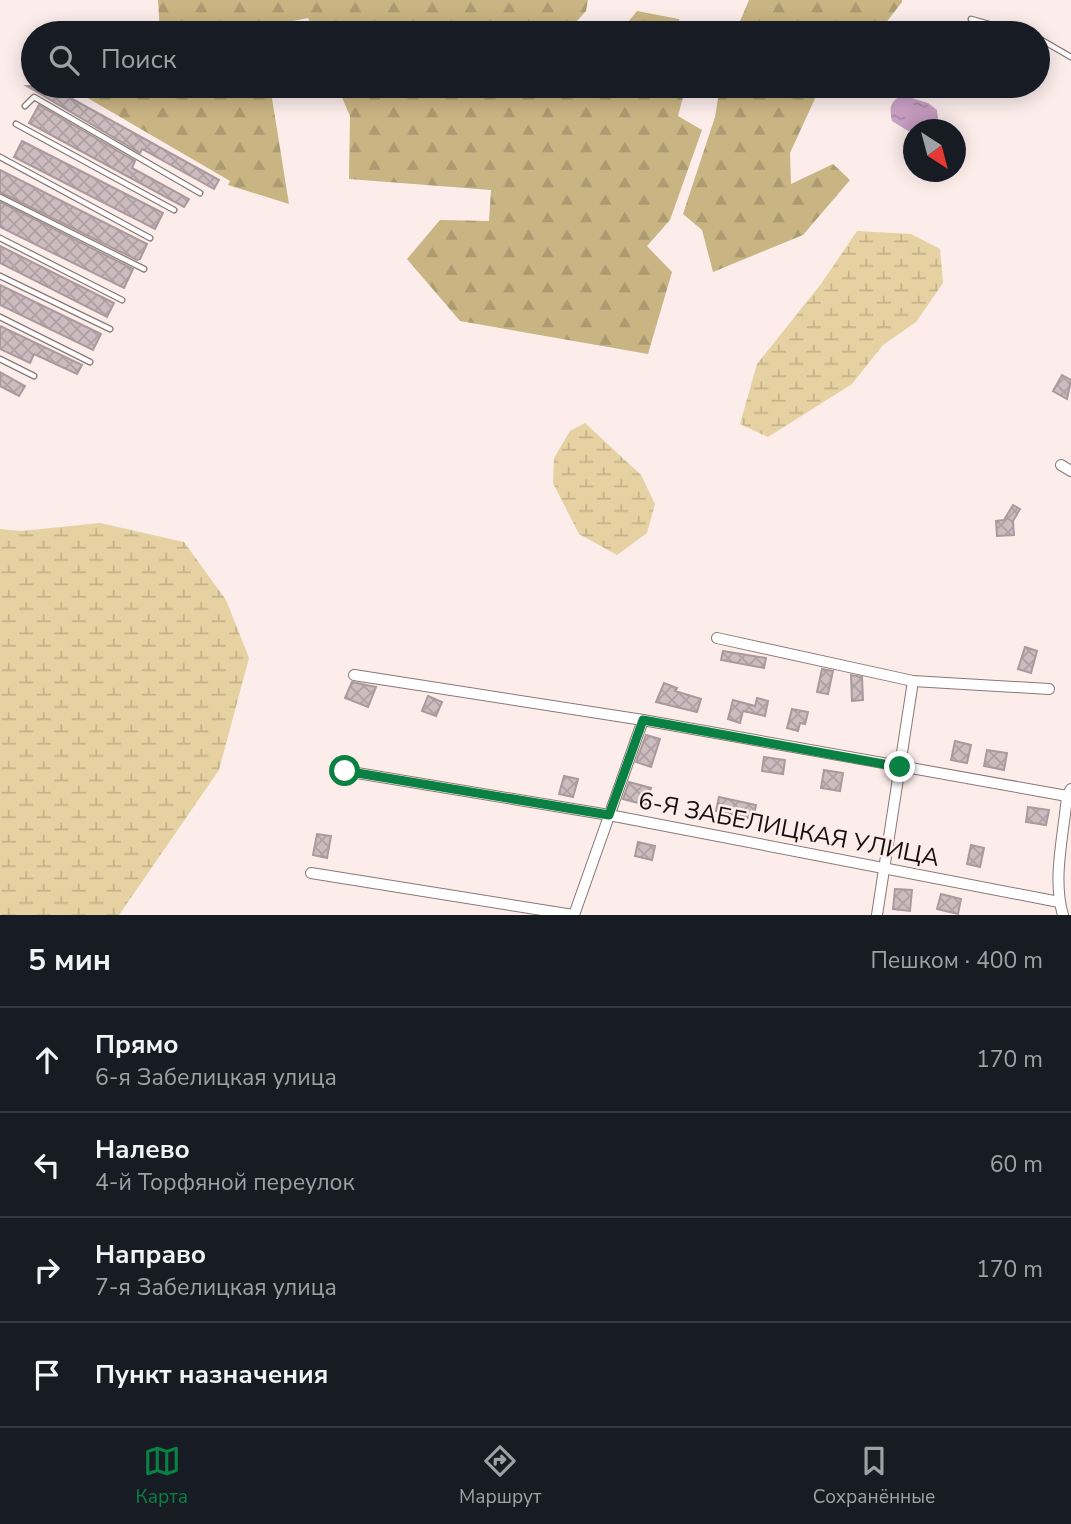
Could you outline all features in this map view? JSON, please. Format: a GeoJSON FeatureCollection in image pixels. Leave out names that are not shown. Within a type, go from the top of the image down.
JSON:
{"type":"FeatureCollection","features":[{"type":"Feature","properties":{"kind":"street"},"geometry":{"type":"LineString","coordinates":[[717,638],[913,681],[1049,689]]}},
{"type":"Feature","properties":{"kind":"street"},"geometry":{"type":"LineString","coordinates":[[354,676],[643,720],[900,767],[1069,792],[1059,902],[1063,915]]}},
{"type":"Feature","properties":{"kind":"street"},"geometry":{"type":"LineString","coordinates":[[877,915],[913,681]]}},
{"type":"Feature","properties":{"kind":"street"},"geometry":{"type":"LineString","coordinates":[[311,873],[574,915],[643,720]]}},
{"type":"Feature","properties":{"kind":"street","name":"6-Я ЗАБЕЛИЦКАЯ УЛИЦА"},"geometry":{"type":"LineString","coordinates":[[345,771],[609,815],[1059,902]]}},
{"type":"Feature","properties":{"kind":"lane"},"geometry":{"type":"LineString","coordinates":[[971,19],[978,21]]}},
{"type":"Feature","properties":{"kind":"lane"},"geometry":{"type":"LineString","coordinates":[[1050,45],[1071,57]]}},
{"type":"Feature","properties":{"kind":"lane"},"geometry":{"type":"LineString","coordinates":[[25,106],[33,98]]}},
{"type":"Feature","properties":{"kind":"lane"},"geometry":{"type":"LineString","coordinates":[[36,98],[200,193]]}},
{"type":"Feature","properties":{"kind":"lane"},"geometry":{"type":"LineString","coordinates":[[16,124],[174,210]]}},
{"type":"Feature","properties":{"kind":"lane"},"geometry":{"type":"LineString","coordinates":[[1,157],[150,238]]}},
{"type":"Feature","properties":{"kind":"lane"},"geometry":{"type":"LineString","coordinates":[[0,197],[144,269]]}},
{"type":"Feature","properties":{"kind":"lane"},"geometry":{"type":"LineString","coordinates":[[0,238],[122,300]]}},
{"type":"Feature","properties":{"kind":"lane"},"geometry":{"type":"LineString","coordinates":[[0,276],[110,329]]}},
{"type":"Feature","properties":{"kind":"lane"},"geometry":{"type":"LineString","coordinates":[[0,317],[90,362]]}},
{"type":"Feature","properties":{"kind":"lane"},"geometry":{"type":"LineString","coordinates":[[0,359],[34,376]]}},
{"type":"Feature","properties":{"kind":"green space"},"geometry":{"type":"Polygon","coordinates":[[[158,0],[588,0],[586,11],[577,21],[309,21],[308,18],[293,21],[159,21],[158,0]]]}},
{"type":"Feature","properties":{"kind":"green space"},"geometry":{"type":"Polygon","coordinates":[[[749,0],[902,0],[887,21],[740,21],[749,0]]]}},
{"type":"Feature","properties":{"kind":"green space"},"geometry":{"type":"Polygon","coordinates":[[[637,11],[679,21],[629,21],[637,11]]]}},
{"type":"Feature","properties":{"kind":"green space"},"geometry":{"type":"Polygon","coordinates":[[[88,98],[272,98],[289,204],[228,185],[230,181],[88,98]]]}},
{"type":"Feature","properties":{"kind":"green space"},"geometry":{"type":"Polygon","coordinates":[[[342,98],[683,98],[678,116],[702,130],[670,220],[647,246],[672,272],[648,354],[460,321],[407,259],[440,220],[489,221],[491,190],[349,179],[350,116],[342,98]]]}},
{"type":"Feature","properties":{"kind":"green space"},"geometry":{"type":"Polygon","coordinates":[[[718,98],[815,98],[790,153],[791,184],[833,164],[850,180],[803,235],[713,272],[702,230],[683,214],[715,117],[718,98]]]}},
{"type":"Feature","properties":{"kind":"green space"},"geometry":{"type":"Polygon","coordinates":[[[857,231],[911,234],[940,249],[943,283],[916,322],[883,345],[852,384],[768,437],[740,424],[757,364],[821,284],[857,231]]]}},
{"type":"Feature","properties":{"kind":"green space"},"geometry":{"type":"Polygon","coordinates":[[[585,423],[641,475],[655,504],[647,533],[617,555],[579,534],[553,483],[554,458],[570,431],[585,423]]]}},
{"type":"Feature","properties":{"kind":"green space"},"geometry":{"type":"Polygon","coordinates":[[[100,523],[184,542],[226,600],[249,658],[219,770],[119,915],[0,915],[0,529],[21,531],[100,523]]]}},
{"type":"Feature","properties":{"kind":"water"},"geometry":{"type":"Polygon","coordinates":[[[898,98],[912,98],[928,103],[937,110],[938,119],[903,119],[903,128],[892,121],[891,105],[898,98]]]}},
{"type":"Feature","properties":{"kind":"building"},"geometry":{"type":"Polygon","coordinates":[[[47,98],[71,98],[219,180],[214,189],[142,149],[140,153],[47,98]]]}},
{"type":"Feature","properties":{"kind":"building"},"geometry":{"type":"Polygon","coordinates":[[[39,105],[135,161],[132,168],[189,199],[184,207],[29,123],[39,105]]]}},
{"type":"Feature","properties":{"kind":"building"},"geometry":{"type":"Polygon","coordinates":[[[22,141],[163,213],[155,229],[14,157],[22,141]]]}},
{"type":"Feature","properties":{"kind":"building"},"geometry":{"type":"Polygon","coordinates":[[[0,170],[147,244],[140,259],[137,260],[0,192],[0,170]]]}},
{"type":"Feature","properties":{"kind":"building"},"geometry":{"type":"Polygon","coordinates":[[[0,202],[133,269],[124,288],[0,227],[0,202]]]}},
{"type":"Feature","properties":{"kind":"building"},"geometry":{"type":"Polygon","coordinates":[[[0,246],[114,303],[107,317],[0,263],[0,246]]]}},
{"type":"Feature","properties":{"kind":"building"},"geometry":{"type":"Polygon","coordinates":[[[0,285],[101,334],[93,350],[0,305],[0,285]]]}},
{"type":"Feature","properties":{"kind":"building"},"geometry":{"type":"Polygon","coordinates":[[[0,326],[82,365],[77,374],[34,354],[30,363],[0,349],[0,326]]]}},
{"type":"Feature","properties":{"kind":"building"},"geometry":{"type":"Polygon","coordinates":[[[0,372],[25,386],[19,396],[0,386],[0,372]]]}},
{"type":"Feature","properties":{"kind":"building"},"geometry":{"type":"Polygon","coordinates":[[[1062,375],[1071,380],[1067,399],[1053,391],[1062,375]]]}},
{"type":"Feature","properties":{"kind":"building"},"geometry":{"type":"Polygon","coordinates":[[[1013,505],[1020,509],[1013,521],[1014,535],[997,536],[996,521],[1004,520],[1013,505]]]}},
{"type":"Feature","properties":{"kind":"building"},"geometry":{"type":"Polygon","coordinates":[[[1025,647],[1037,651],[1031,673],[1018,669],[1025,647]]]}},
{"type":"Feature","properties":{"kind":"building"},"geometry":{"type":"Polygon","coordinates":[[[723,651],[766,658],[764,668],[721,660],[723,651]]]}},
{"type":"Feature","properties":{"kind":"building"},"geometry":{"type":"Polygon","coordinates":[[[822,669],[833,671],[828,694],[817,692],[822,669]]]}},
{"type":"Feature","properties":{"kind":"building"},"geometry":{"type":"Polygon","coordinates":[[[851,675],[862,677],[863,700],[852,701],[851,675]]]}},
{"type":"Feature","properties":{"kind":"building"},"geometry":{"type":"Polygon","coordinates":[[[352,682],[376,687],[368,707],[345,698],[352,682]]]}},
{"type":"Feature","properties":{"kind":"building"},"geometry":{"type":"Polygon","coordinates":[[[664,683],[677,688],[675,691],[701,699],[697,712],[656,702],[664,683]]]}},
{"type":"Feature","properties":{"kind":"building"},"geometry":{"type":"Polygon","coordinates":[[[428,696],[442,702],[436,716],[422,711],[428,696]]]}},
{"type":"Feature","properties":{"kind":"building"},"geometry":{"type":"Polygon","coordinates":[[[757,698],[768,701],[765,716],[743,711],[740,723],[728,719],[733,700],[755,706],[757,698]]]}},
{"type":"Feature","properties":{"kind":"building"},"geometry":{"type":"Polygon","coordinates":[[[792,709],[808,712],[805,724],[800,723],[798,731],[787,728],[792,709]]]}},
{"type":"Feature","properties":{"kind":"building"},"geometry":{"type":"Polygon","coordinates":[[[646,735],[660,739],[651,767],[636,762],[646,735]]]}},
{"type":"Feature","properties":{"kind":"building"},"geometry":{"type":"Polygon","coordinates":[[[955,741],[971,745],[967,763],[951,760],[955,741]]]}},
{"type":"Feature","properties":{"kind":"building"},"geometry":{"type":"Polygon","coordinates":[[[987,750],[1007,753],[1004,770],[984,766],[987,750]]]}},
{"type":"Feature","properties":{"kind":"building"},"geometry":{"type":"Polygon","coordinates":[[[764,757],[785,760],[783,774],[762,771],[764,757]]]}},
{"type":"Feature","properties":{"kind":"building"},"geometry":{"type":"Polygon","coordinates":[[[824,770],[843,773],[840,791],[821,788],[824,770]]]}},
{"type":"Feature","properties":{"kind":"building"},"geometry":{"type":"Polygon","coordinates":[[[564,776],[578,779],[573,797],[559,794],[564,776]]]}},
{"type":"Feature","properties":{"kind":"building"},"geometry":{"type":"Polygon","coordinates":[[[629,782],[651,788],[646,805],[623,799],[629,782]]]}},
{"type":"Feature","properties":{"kind":"building"},"geometry":{"type":"Polygon","coordinates":[[[719,797],[756,805],[753,819],[716,811],[719,797]]]}},
{"type":"Feature","properties":{"kind":"building"},"geometry":{"type":"Polygon","coordinates":[[[1028,807],[1049,810],[1046,825],[1026,822],[1028,807]]]}},
{"type":"Feature","properties":{"kind":"building"},"geometry":{"type":"Polygon","coordinates":[[[317,834],[331,836],[327,858],[313,855],[317,834]]]}},
{"type":"Feature","properties":{"kind":"building"},"geometry":{"type":"Polygon","coordinates":[[[638,842],[655,846],[652,860],[635,856],[638,842]]]}},
{"type":"Feature","properties":{"kind":"building"},"geometry":{"type":"Polygon","coordinates":[[[971,845],[984,848],[980,867],[967,864],[971,845]]]}},
{"type":"Feature","properties":{"kind":"building"},"geometry":{"type":"Polygon","coordinates":[[[895,889],[912,890],[910,911],[893,909],[895,889]]]}},
{"type":"Feature","properties":{"kind":"building"},"geometry":{"type":"Polygon","coordinates":[[[941,894],[961,899],[958,914],[937,909],[941,894]]]}},
{"type":"Feature","properties":{"kind":"route"},"geometry":{"type":"LineString","coordinates":[[345,771],[609,815],[643,720],[900,767]]}}]}
